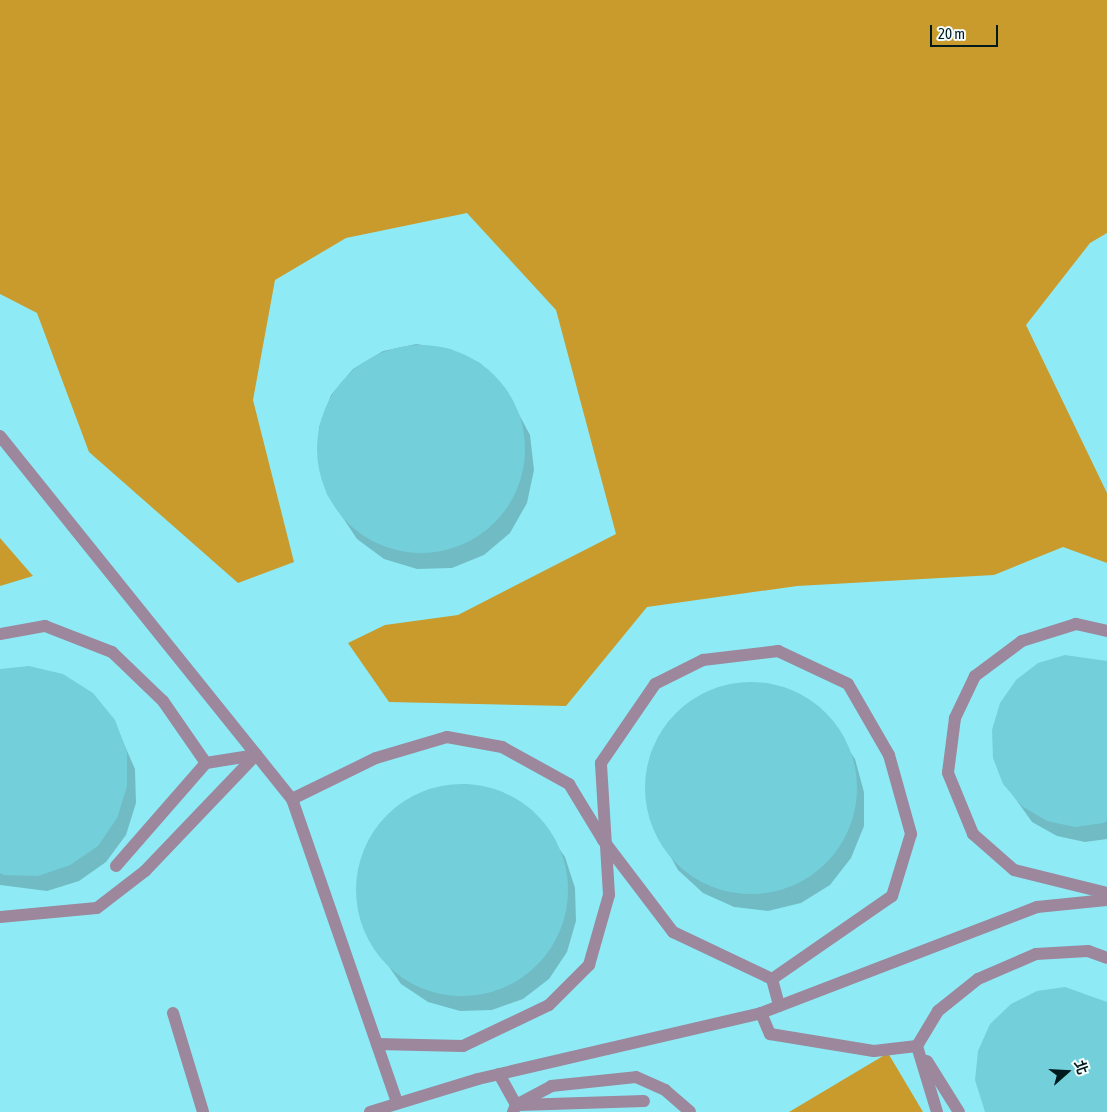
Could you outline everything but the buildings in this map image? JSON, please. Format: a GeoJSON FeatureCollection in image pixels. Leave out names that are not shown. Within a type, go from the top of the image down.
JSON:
{"type":"FeatureCollection","features":[{"type":"Feature","properties":{"kind":"lane"},"geometry":{"type":"LineString","coordinates":[[0,436],[292,799],[398,1102]]}},
{"type":"Feature","properties":{"kind":"lane"},"geometry":{"type":"LineString","coordinates":[[1107,631],[1076,624],[1022,641],[975,676],[955,718],[948,773],[974,834],[1014,870],[1107,893]]}},
{"type":"Feature","properties":{"kind":"lane"},"geometry":{"type":"LineString","coordinates":[[0,634],[45,626],[112,652],[163,700],[206,764]]}},
{"type":"Feature","properties":{"kind":"lane"},"geometry":{"type":"LineString","coordinates":[[377,1044],[463,1046],[549,1005],[589,965],[609,895],[603,840],[601,763],[655,684],[703,660],[778,651],[848,684],[889,755],[911,834],[892,896],[772,979]]}},
{"type":"Feature","properties":{"kind":"lane"},"geometry":{"type":"LineString","coordinates":[[292,799],[376,758],[447,737],[502,747],[569,784],[603,840],[673,932],[772,979]]}},
{"type":"Feature","properties":{"kind":"lane"},"geometry":{"type":"LineString","coordinates":[[116,866],[206,764],[256,755]]}},
{"type":"Feature","properties":{"kind":"lane"},"geometry":{"type":"LineString","coordinates":[[0,916],[97,908],[145,871],[256,755]]}},
{"type":"Feature","properties":{"kind":"lane"},"geometry":{"type":"LineString","coordinates":[[370,1112],[398,1102],[499,1074],[761,1013],[1037,907],[1107,900]]}},
{"type":"Feature","properties":{"kind":"lane"},"geometry":{"type":"LineString","coordinates":[[938,1112],[917,1046],[938,1011],[978,979],[1036,954],[1088,951],[1107,958]]}},
{"type":"Feature","properties":{"kind":"lane"},"geometry":{"type":"LineString","coordinates":[[772,979],[779,1006]]}},
{"type":"Feature","properties":{"kind":"lane"},"geometry":{"type":"LineString","coordinates":[[173,1013],[203,1112]]}},
{"type":"Feature","properties":{"kind":"lane"},"geometry":{"type":"LineString","coordinates":[[761,1013],[770,1034],[874,1051],[917,1046]]}},
{"type":"Feature","properties":{"kind":"lane"},"geometry":{"type":"LineString","coordinates":[[917,1046],[959,1112]]}},
{"type":"Feature","properties":{"kind":"lane"},"geometry":{"type":"LineString","coordinates":[[499,1074],[514,1109]]}},
{"type":"Feature","properties":{"kind":"lane"},"geometry":{"type":"LineString","coordinates":[[514,1109],[551,1086],[636,1077],[665,1090],[690,1112]]}},
{"type":"Feature","properties":{"kind":"lane"},"geometry":{"type":"LineString","coordinates":[[514,1109],[644,1102]]}},
{"type":"Feature","properties":{"kind":"shaded area"},"geometry":{"type":"Polygon","coordinates":[[[0,0],[1107,0],[1107,233],[1090,243],[1026,325],[1107,493],[1107,563],[1063,547],[994,575],[797,586],[647,607],[566,706],[389,702],[348,643],[385,625],[458,615],[616,534],[556,310],[467,213],[346,238],[275,280],[253,400],[294,562],[238,583],[89,452],[37,313],[0,294],[0,0]]]}},
{"type":"Feature","properties":{"kind":"shaded area"},"geometry":{"type":"Polygon","coordinates":[[[0,538],[33,576],[0,586],[0,538]]]}},
{"type":"Feature","properties":{"kind":"shaded area"},"geometry":{"type":"Polygon","coordinates":[[[888,1053],[923,1112],[789,1112],[888,1053]]]}}]}
